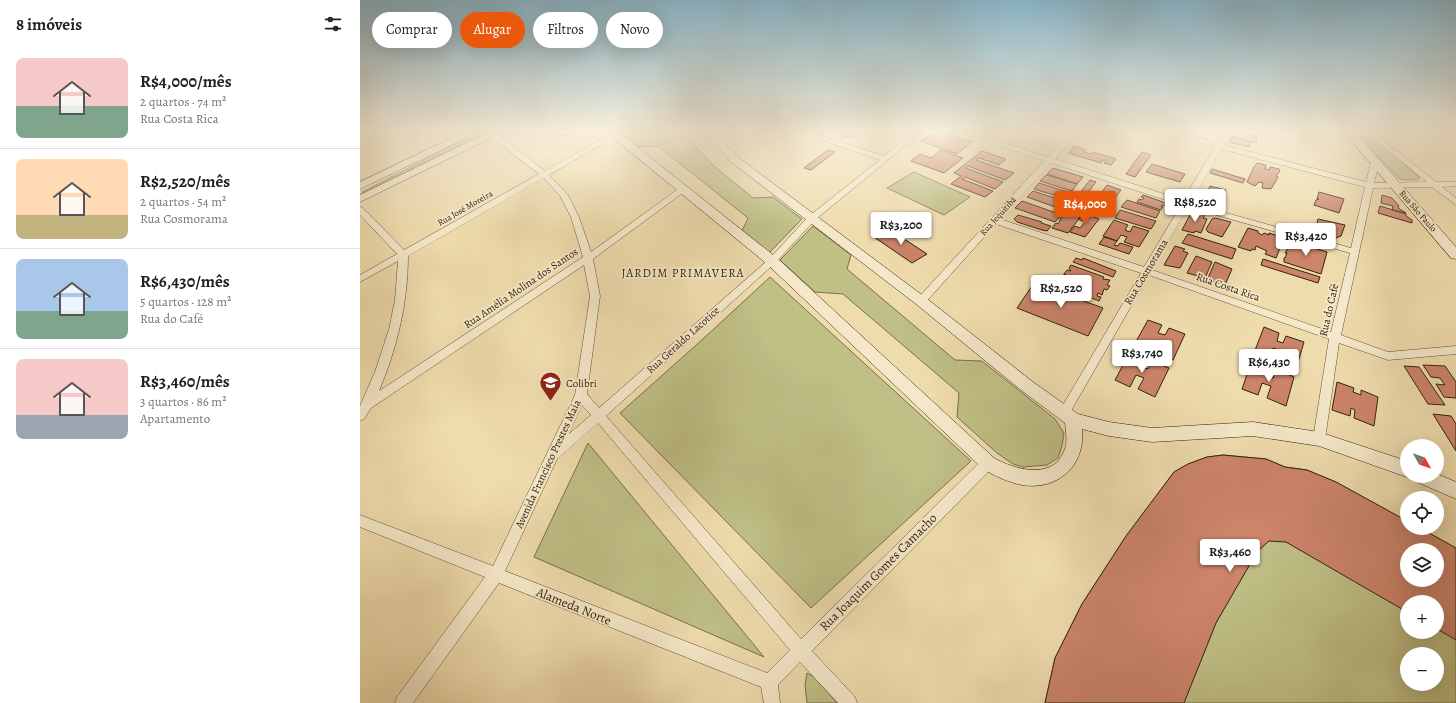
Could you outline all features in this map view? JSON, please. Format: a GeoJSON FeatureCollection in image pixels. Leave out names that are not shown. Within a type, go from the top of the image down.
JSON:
{"type":"FeatureCollection","features":[{"type":"Feature","properties":{"kind":"main road"},"geometry":{"type":"LineString","coordinates":[[360,186],[407,164]]}},
{"type":"Feature","properties":{"kind":"main road"},"geometry":{"type":"LineString","coordinates":[[360,199],[431,164]]}},
{"type":"Feature","properties":{"kind":"main road"},"geometry":{"type":"LineString","coordinates":[[653,164],[772,261],[988,463],[1002,472],[1022,478],[1035,478],[1051,474],[1065,465],[1073,453],[1075,440],[1068,416]]}},
{"type":"Feature","properties":{"kind":"main road"},"geometry":{"type":"LineString","coordinates":[[740,164],[921,301],[1027,386],[1068,416],[1110,429],[1152,435],[1253,430],[1319,439],[1400,467]]}},
{"type":"Feature","properties":{"kind":"main road","name":"Rua São Paulo"},"geometry":{"type":"LineString","coordinates":[[1376,164],[1455,252]]}},
{"type":"Feature","properties":{"kind":"main road"},"geometry":{"type":"LineString","coordinates":[[1441,483],[1452,487]]}},
{"type":"Feature","properties":{"kind":"street","name":"Avenida Francisco Prestes Maia"},"geometry":{"type":"LineString","coordinates":[[403,703],[496,575],[581,395],[595,296],[588,258],[575,217],[564,195],[544,174],[531,164]]}},
{"type":"Feature","properties":{"kind":"street","name":"Rua José Moreira"},"geometry":{"type":"LineString","coordinates":[[360,279],[562,164]]}},
{"type":"Feature","properties":{"kind":"street","name":"Rua Geraldo Lacotice"},"geometry":{"type":"LineString","coordinates":[[551,458],[772,261],[812,218],[879,164]]}},
{"type":"Feature","properties":{"kind":"street","name":"Rua Jequitibá"},"geometry":{"type":"LineString","coordinates":[[921,301],[1046,164]]}},
{"type":"Feature","properties":{"kind":"street"},"geometry":{"type":"LineString","coordinates":[[1058,164],[1186,204],[1355,252]]}},
{"type":"Feature","properties":{"kind":"street","name":"Rua Cosmorama"},"geometry":{"type":"LineString","coordinates":[[1068,416],[1146,271],[1209,164]]}},
{"type":"Feature","properties":{"kind":"street"},"geometry":{"type":"LineString","coordinates":[[1287,164],[1371,186],[1456,184]]}},
{"type":"Feature","properties":{"kind":"street","name":"Rua do Café"},"geometry":{"type":"LineString","coordinates":[[1319,439],[1335,337],[1371,186],[1375,164]]}},
{"type":"Feature","properties":{"kind":"street"},"geometry":{"type":"LineString","coordinates":[[1408,164],[1456,202]]}},
{"type":"Feature","properties":{"kind":"street","name":"Rua Amélia Molina dos Santos"},"geometry":{"type":"LineString","coordinates":[[369,404],[588,258],[684,189]]}},
{"type":"Feature","properties":{"kind":"street"},"geometry":{"type":"LineString","coordinates":[[360,210],[403,255],[404,280],[400,309],[389,351],[369,404],[360,416]]}},
{"type":"Feature","properties":{"kind":"street","name":"Rua Costa Rica"},"geometry":{"type":"LineString","coordinates":[[994,220],[1146,271],[1388,356],[1456,350]]}},
{"type":"Feature","properties":{"kind":"street"},"geometry":{"type":"LineString","coordinates":[[581,395],[800,650],[849,703]]}},
{"type":"Feature","properties":{"kind":"street","name":"Rua Joaquim Gomes Camacho"},"geometry":{"type":"LineString","coordinates":[[769,682],[988,463]]}},
{"type":"Feature","properties":{"kind":"street","name":"Alameda Norte"},"geometry":{"type":"LineString","coordinates":[[360,521],[769,682]]}},
{"type":"Feature","properties":{"kind":"street"},"geometry":{"type":"LineString","coordinates":[[769,682],[772,703]]}},
{"type":"Feature","properties":{"kind":"green space"},"geometry":{"type":"Polygon","coordinates":[[[417,164],[423,164],[366,193],[362,192],[417,164]]]}},
{"type":"Feature","properties":{"kind":"green space"},"geometry":{"type":"Polygon","coordinates":[[[680,164],[712,164],[753,198],[773,197],[802,219],[769,253],[742,231],[748,218],[680,164]]]}},
{"type":"Feature","properties":{"kind":"green space"},"geometry":{"type":"Polygon","coordinates":[[[1385,164],[1404,164],[1419,177],[1419,179],[1400,179],[1385,164]]]}},
{"type":"Feature","properties":{"kind":"green space"},"geometry":{"type":"Polygon","coordinates":[[[914,172],[970,197],[944,215],[887,188],[914,172]]]}},
{"type":"Feature","properties":{"kind":"green space"},"geometry":{"type":"Polygon","coordinates":[[[813,226],[851,255],[847,269],[955,360],[982,361],[1055,419],[1064,433],[1058,458],[1047,465],[1023,467],[1013,464],[997,453],[957,417],[959,393],[843,294],[815,292],[780,260],[813,226]]]}},
{"type":"Feature","properties":{"kind":"green space"},"geometry":{"type":"Polygon","coordinates":[[[770,277],[971,461],[811,608],[620,413],[770,277]]]}},
{"type":"Feature","properties":{"kind":"green space"},"geometry":{"type":"Polygon","coordinates":[[[588,443],[764,657],[534,557],[588,443]]]}},
{"type":"Feature","properties":{"kind":"green space"},"geometry":{"type":"Polygon","coordinates":[[[1223,455],[1266,459],[1285,467],[1307,470],[1336,482],[1400,517],[1400,535],[1433,535],[1456,548],[1456,703],[1045,703],[1055,658],[1082,604],[1126,536],[1174,472],[1188,464],[1207,457],[1223,455]]]}},
{"type":"Feature","properties":{"kind":"green space"},"geometry":{"type":"Polygon","coordinates":[[[807,673],[814,677],[837,703],[807,703],[805,685],[807,673]]]}},
{"type":"Feature","properties":{"kind":"building"},"geometry":{"type":"Polygon","coordinates":[[[810,164],[819,164],[811,170],[804,168],[810,164]]]}},
{"type":"Feature","properties":{"kind":"building"},"geometry":{"type":"Polygon","coordinates":[[[919,164],[956,164],[944,173],[919,164]]]}},
{"type":"Feature","properties":{"kind":"building"},"geometry":{"type":"Polygon","coordinates":[[[966,164],[987,164],[1014,173],[1005,180],[968,166],[966,168],[1003,182],[995,189],[965,177],[962,179],[993,191],[985,197],[951,184],[961,176],[954,173],[966,164]]]}},
{"type":"Feature","properties":{"kind":"building"},"geometry":{"type":"Polygon","coordinates":[[[1133,164],[1145,164],[1135,177],[1126,174],[1133,164]]]}},
{"type":"Feature","properties":{"kind":"building"},"geometry":{"type":"Polygon","coordinates":[[[1152,164],[1185,174],[1180,182],[1146,172],[1152,164]]]}},
{"type":"Feature","properties":{"kind":"building"},"geometry":{"type":"Polygon","coordinates":[[[1256,164],[1261,164],[1266,165],[1265,169],[1269,170],[1270,167],[1279,169],[1280,171],[1276,176],[1278,177],[1271,189],[1262,188],[1263,183],[1259,182],[1255,186],[1247,182],[1256,164]]]}},
{"type":"Feature","properties":{"kind":"building"},"geometry":{"type":"Polygon","coordinates":[[[1053,168],[1083,177],[1077,184],[1047,174],[1053,168]]]}},
{"type":"Feature","properties":{"kind":"building"},"geometry":{"type":"Polygon","coordinates":[[[1212,169],[1245,179],[1243,183],[1210,173],[1212,169]]]}},
{"type":"Feature","properties":{"kind":"building"},"geometry":{"type":"Polygon","coordinates":[[[1046,175],[1077,184],[1072,191],[1040,181],[1046,175]]]}},
{"type":"Feature","properties":{"kind":"building"},"geometry":{"type":"Polygon","coordinates":[[[1090,180],[1096,182],[1082,200],[1076,198],[1090,180]]]}},
{"type":"Feature","properties":{"kind":"building"},"geometry":{"type":"Polygon","coordinates":[[[1039,183],[1072,193],[1067,199],[1034,189],[1039,183]]]}},
{"type":"Feature","properties":{"kind":"building"},"geometry":{"type":"Polygon","coordinates":[[[1107,185],[1121,190],[1110,204],[1096,200],[1107,185]]]}},
{"type":"Feature","properties":{"kind":"building"},"geometry":{"type":"Polygon","coordinates":[[[1210,186],[1226,190],[1222,195],[1225,196],[1222,202],[1204,198],[1210,186]]]}},
{"type":"Feature","properties":{"kind":"building"},"geometry":{"type":"Polygon","coordinates":[[[1033,191],[1067,202],[1061,209],[1027,197],[1033,191]]]}},
{"type":"Feature","properties":{"kind":"building"},"geometry":{"type":"Polygon","coordinates":[[[1319,192],[1344,199],[1339,213],[1314,205],[1316,200],[1319,199],[1317,199],[1319,192]]]}},
{"type":"Feature","properties":{"kind":"building"},"geometry":{"type":"Polygon","coordinates":[[[1143,195],[1166,204],[1165,206],[1162,205],[1161,207],[1163,207],[1161,210],[1137,202],[1139,199],[1142,200],[1144,198],[1141,197],[1143,195]]]}},
{"type":"Feature","properties":{"kind":"building"},"geometry":{"type":"Polygon","coordinates":[[[1382,195],[1392,198],[1399,206],[1398,208],[1406,213],[1392,210],[1393,206],[1381,203],[1382,195]]]}},
{"type":"Feature","properties":{"kind":"building"},"geometry":{"type":"Polygon","coordinates":[[[1127,200],[1160,211],[1156,218],[1121,207],[1127,200]]]}},
{"type":"Feature","properties":{"kind":"building"},"geometry":{"type":"Polygon","coordinates":[[[1022,201],[1062,215],[1055,222],[1015,208],[1022,201]]]}},
{"type":"Feature","properties":{"kind":"building"},"geometry":{"type":"Polygon","coordinates":[[[1380,206],[1406,214],[1406,216],[1412,220],[1412,223],[1378,213],[1380,206]]]}},
{"type":"Feature","properties":{"kind":"building"},"geometry":{"type":"Polygon","coordinates":[[[1120,210],[1156,221],[1151,229],[1115,218],[1120,210]]]}},
{"type":"Feature","properties":{"kind":"building"},"geometry":{"type":"Polygon","coordinates":[[[1065,211],[1081,216],[1068,233],[1052,228],[1056,223],[1058,224],[1065,211]]]}},
{"type":"Feature","properties":{"kind":"building"},"geometry":{"type":"Polygon","coordinates":[[[1192,211],[1205,215],[1203,218],[1207,219],[1201,233],[1182,230],[1192,211]]]}},
{"type":"Feature","properties":{"kind":"building"},"geometry":{"type":"Polygon","coordinates":[[[1083,213],[1099,219],[1085,237],[1070,232],[1075,226],[1080,228],[1085,222],[1078,219],[1083,213]]]}},
{"type":"Feature","properties":{"kind":"building"},"geometry":{"type":"Polygon","coordinates":[[[1018,215],[1051,226],[1047,231],[1017,222],[1014,219],[1018,215]]]}},
{"type":"Feature","properties":{"kind":"building"},"geometry":{"type":"Polygon","coordinates":[[[1215,218],[1231,222],[1222,237],[1208,232],[1206,229],[1212,219],[1215,218]]]}},
{"type":"Feature","properties":{"kind":"building"},"geometry":{"type":"Polygon","coordinates":[[[1318,219],[1345,225],[1341,236],[1333,239],[1315,233],[1318,219]]]}},
{"type":"Feature","properties":{"kind":"building"},"geometry":{"type":"Polygon","coordinates":[[[1114,220],[1128,225],[1125,230],[1130,232],[1133,226],[1149,231],[1139,247],[1124,242],[1127,237],[1121,235],[1117,241],[1103,236],[1114,220]]]}},
{"type":"Feature","properties":{"kind":"building"},"geometry":{"type":"Polygon","coordinates":[[[1248,228],[1258,231],[1258,233],[1262,235],[1264,233],[1269,235],[1269,233],[1284,238],[1276,258],[1265,254],[1267,251],[1256,246],[1255,250],[1252,249],[1251,251],[1238,247],[1248,228]]]}},
{"type":"Feature","properties":{"kind":"building"},"geometry":{"type":"Polygon","coordinates":[[[889,229],[927,254],[912,263],[874,237],[889,229]]]}},
{"type":"Feature","properties":{"kind":"building"},"geometry":{"type":"Polygon","coordinates":[[[1188,234],[1236,249],[1232,259],[1182,243],[1188,234]]]}},
{"type":"Feature","properties":{"kind":"building"},"geometry":{"type":"Polygon","coordinates":[[[1104,237],[1117,241],[1114,245],[1118,246],[1120,243],[1133,247],[1129,254],[1099,244],[1104,237]]]}},
{"type":"Feature","properties":{"kind":"building"},"geometry":{"type":"Polygon","coordinates":[[[1291,241],[1327,252],[1321,274],[1284,262],[1284,258],[1287,253],[1285,253],[1290,245],[1288,244],[1291,241]]]}},
{"type":"Feature","properties":{"kind":"building"},"geometry":{"type":"Polygon","coordinates":[[[1175,246],[1185,249],[1183,251],[1188,253],[1180,268],[1164,265],[1175,246]]]}},
{"type":"Feature","properties":{"kind":"building"},"geometry":{"type":"Polygon","coordinates":[[[1196,256],[1212,262],[1205,278],[1187,273],[1196,256]]]}},
{"type":"Feature","properties":{"kind":"building"},"geometry":{"type":"Polygon","coordinates":[[[1076,258],[1082,260],[1083,258],[1116,271],[1113,277],[1073,262],[1076,258]]]}},
{"type":"Feature","properties":{"kind":"building"},"geometry":{"type":"Polygon","coordinates":[[[1263,259],[1320,277],[1318,283],[1261,265],[1263,259]]]}},
{"type":"Feature","properties":{"kind":"building"},"geometry":{"type":"Polygon","coordinates":[[[1215,262],[1232,269],[1225,285],[1207,280],[1215,262]]]}},
{"type":"Feature","properties":{"kind":"building"},"geometry":{"type":"Polygon","coordinates":[[[1071,265],[1104,277],[1103,279],[1110,280],[1107,285],[1110,286],[1107,290],[1104,289],[1102,295],[1098,293],[1097,296],[1101,297],[1099,301],[1060,285],[1062,281],[1060,280],[1065,276],[1063,275],[1066,275],[1064,274],[1067,270],[1071,271],[1069,268],[1071,265]]]}},
{"type":"Feature","properties":{"kind":"building"},"geometry":{"type":"Polygon","coordinates":[[[1034,283],[1103,308],[1088,336],[1017,308],[1034,283]]]}},
{"type":"Feature","properties":{"kind":"building"},"geometry":{"type":"Polygon","coordinates":[[[1148,320],[1162,325],[1158,333],[1165,335],[1169,328],[1185,334],[1173,360],[1156,353],[1162,343],[1154,340],[1148,351],[1134,345],[1148,320]]]}},
{"type":"Feature","properties":{"kind":"building"},"geometry":{"type":"Polygon","coordinates":[[[1264,327],[1279,333],[1277,341],[1283,343],[1286,336],[1304,342],[1296,369],[1278,362],[1282,351],[1273,348],[1270,359],[1254,353],[1264,327]]]}},
{"type":"Feature","properties":{"kind":"building"},"geometry":{"type":"Polygon","coordinates":[[[1130,352],[1145,358],[1141,367],[1148,369],[1152,361],[1169,368],[1155,397],[1138,389],[1144,378],[1136,375],[1130,387],[1115,380],[1130,352]]]}},
{"type":"Feature","properties":{"kind":"building"},"geometry":{"type":"Polygon","coordinates":[[[1252,360],[1269,366],[1266,375],[1273,378],[1276,369],[1294,377],[1286,406],[1267,398],[1271,386],[1262,383],[1258,395],[1242,389],[1252,360]]]}},
{"type":"Feature","properties":{"kind":"building"},"geometry":{"type":"Polygon","coordinates":[[[1423,365],[1445,366],[1456,382],[1456,398],[1444,397],[1436,384],[1445,385],[1440,378],[1431,377],[1423,365]]]}},
{"type":"Feature","properties":{"kind":"building"},"geometry":{"type":"Polygon","coordinates":[[[1404,366],[1419,367],[1445,405],[1428,404],[1404,366]]]}},
{"type":"Feature","properties":{"kind":"building"},"geometry":{"type":"Polygon","coordinates":[[[1337,382],[1354,388],[1353,392],[1361,395],[1361,390],[1378,397],[1374,426],[1354,418],[1355,410],[1351,408],[1350,416],[1332,410],[1337,382]]]}},
{"type":"Feature","properties":{"kind":"building"},"geometry":{"type":"Polygon","coordinates":[[[1433,414],[1451,416],[1456,424],[1456,451],[1433,414]]]}},
{"type":"Feature","properties":{"kind":"building"},"geometry":{"type":"Polygon","coordinates":[[[1223,455],[1266,459],[1285,467],[1307,470],[1336,482],[1400,517],[1400,535],[1433,535],[1456,548],[1456,640],[1444,633],[1444,595],[1400,595],[1400,608],[1286,542],[1269,541],[1257,552],[1216,623],[1184,703],[1045,703],[1055,658],[1082,604],[1126,536],[1174,472],[1188,464],[1207,457],[1223,455]]]}},
{"type":"Feature","properties":{"kind":"place","name":"Colibri"},"geometry":{"type":"Point","coordinates":[551,402]}},
{"type":"Feature","properties":{"kind":"district","name":"JARDIM PRIMAVERA"},"geometry":{"type":"Point","coordinates":[683,273]}}]}
